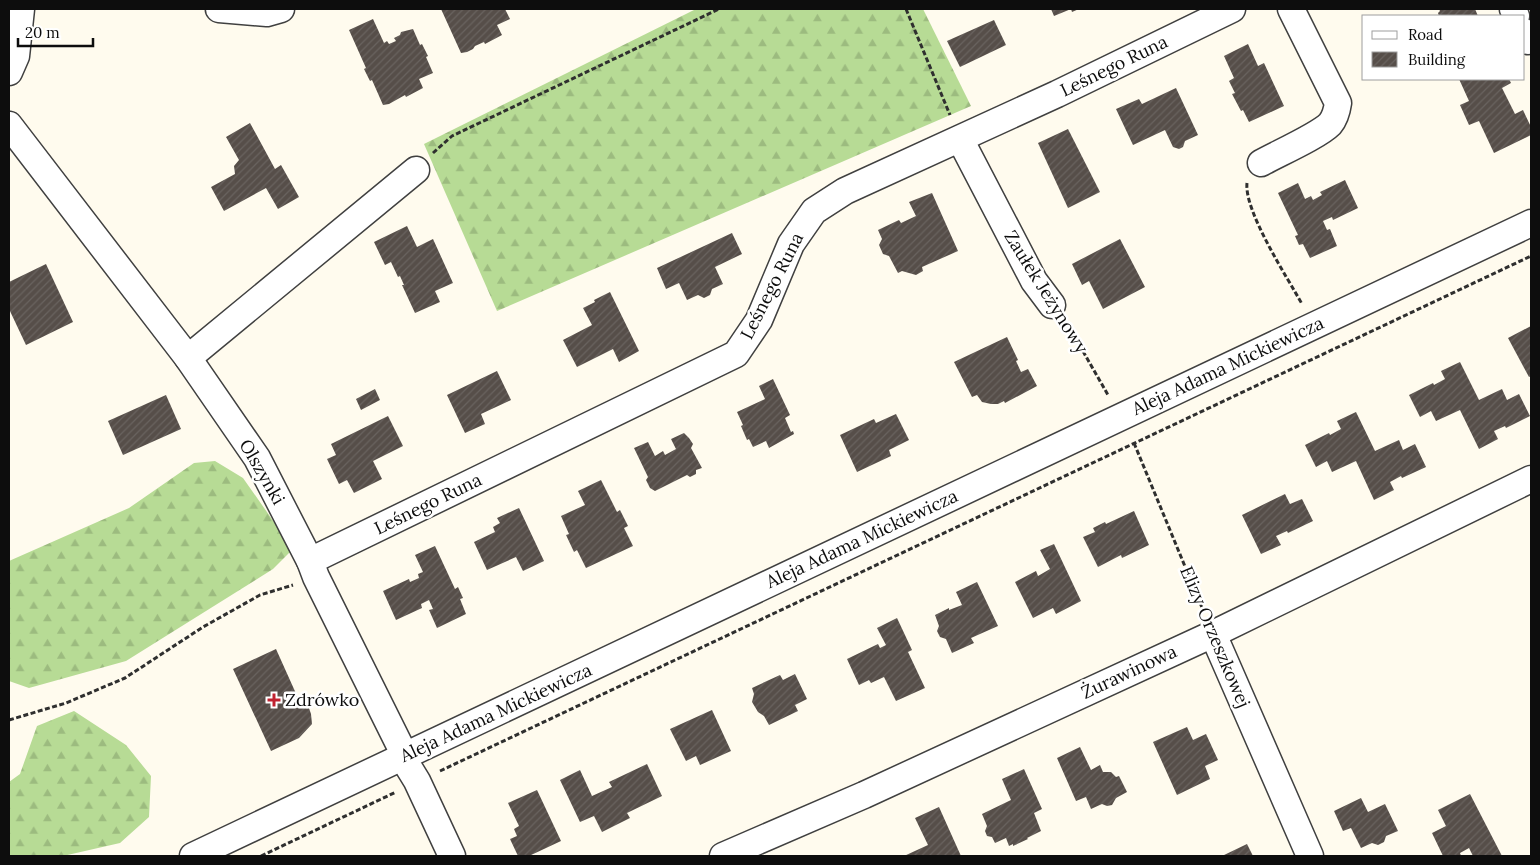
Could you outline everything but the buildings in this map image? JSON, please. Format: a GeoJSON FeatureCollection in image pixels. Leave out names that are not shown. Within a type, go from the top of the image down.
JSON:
{"type":"FeatureCollection","features":[{"type":"Feature","properties":{"kind":"street"},"geometry":{"type":"LineString","coordinates":[[9,72],[16,56],[22,9]]}},
{"type":"Feature","properties":{"kind":"street"},"geometry":{"type":"LineString","coordinates":[[219,9],[267,13],[281,9]]}},
{"type":"Feature","properties":{"kind":"street","name":"Leśnego Runa"},"geometry":{"type":"LineString","coordinates":[[313,569],[736,354],[760,320],[791,244],[814,211],[845,191],[960,139],[1232,9]]}},
{"type":"Feature","properties":{"kind":"street"},"geometry":{"type":"LineString","coordinates":[[1261,163],[1330,124],[1336,113],[1338,103],[1291,9]]}},
{"type":"Feature","properties":{"kind":"street","name":"Olszynki"},"geometry":{"type":"LineString","coordinates":[[9,125],[188,358],[257,458],[405,756],[409,768],[418,782],[452,856]]}},
{"type":"Feature","properties":{"kind":"street","name":"Zaułek Jeżynowy"},"geometry":{"type":"LineString","coordinates":[[960,139],[1030,273],[1052,305]]}},
{"type":"Feature","properties":{"kind":"street"},"geometry":{"type":"LineString","coordinates":[[188,358],[416,170]]}},
{"type":"Feature","properties":{"kind":"street","name":"Aleja Adama Mickiewicza"},"geometry":{"type":"LineString","coordinates":[[193,856],[1531,223]]}},
{"type":"Feature","properties":{"kind":"street","name":"Żurawinowa"},"geometry":{"type":"LineString","coordinates":[[722,856],[864,795],[1213,634],[1531,479]]}},
{"type":"Feature","properties":{"kind":"street","name":"Elizy Orzeszkowej"},"geometry":{"type":"LineString","coordinates":[[1213,634],[1310,856]]}},
{"type":"Feature","properties":{"kind":"path"},"geometry":{"type":"LineString","coordinates":[[416,170],[452,136],[719,9]]}},
{"type":"Feature","properties":{"kind":"path"},"geometry":{"type":"LineString","coordinates":[[906,9],[960,139]]}},
{"type":"Feature","properties":{"kind":"path"},"geometry":{"type":"LineString","coordinates":[[1261,163],[1248,175],[1247,189],[1251,207],[1262,232],[1328,352]]}},
{"type":"Feature","properties":{"kind":"path"},"geometry":{"type":"LineString","coordinates":[[261,856],[1531,256]]}},
{"type":"Feature","properties":{"kind":"path","name":"Zaułek Jeżynowy"},"geometry":{"type":"LineString","coordinates":[[1052,305],[1071,329],[1120,417]]}},
{"type":"Feature","properties":{"kind":"path","name":"Elizy Orzeszkowej"},"geometry":{"type":"LineString","coordinates":[[1134,443],[1213,634]]}},
{"type":"Feature","properties":{"kind":"path"},"geometry":{"type":"LineString","coordinates":[[9,720],[66,703],[125,678],[203,627],[260,595],[313,569]]}},
{"type":"Feature","properties":{"kind":"green space"},"geometry":{"type":"Polygon","coordinates":[[[696,9],[923,9],[971,106],[497,311],[424,144],[696,9]]]}},
{"type":"Feature","properties":{"kind":"green space"},"geometry":{"type":"Polygon","coordinates":[[[215,461],[243,478],[293,549],[273,569],[126,661],[29,688],[9,681],[9,561],[129,508],[194,463],[215,461]]]}},
{"type":"Feature","properties":{"kind":"green space"},"geometry":{"type":"Polygon","coordinates":[[[74,711],[126,745],[151,776],[149,817],[120,843],[63,856],[9,856],[9,782],[20,774],[37,726],[74,711]]]}},
{"type":"Feature","properties":{"kind":"place","name":"Zdrówko"},"geometry":{"type":"Point","coordinates":[274,700]}}]}
